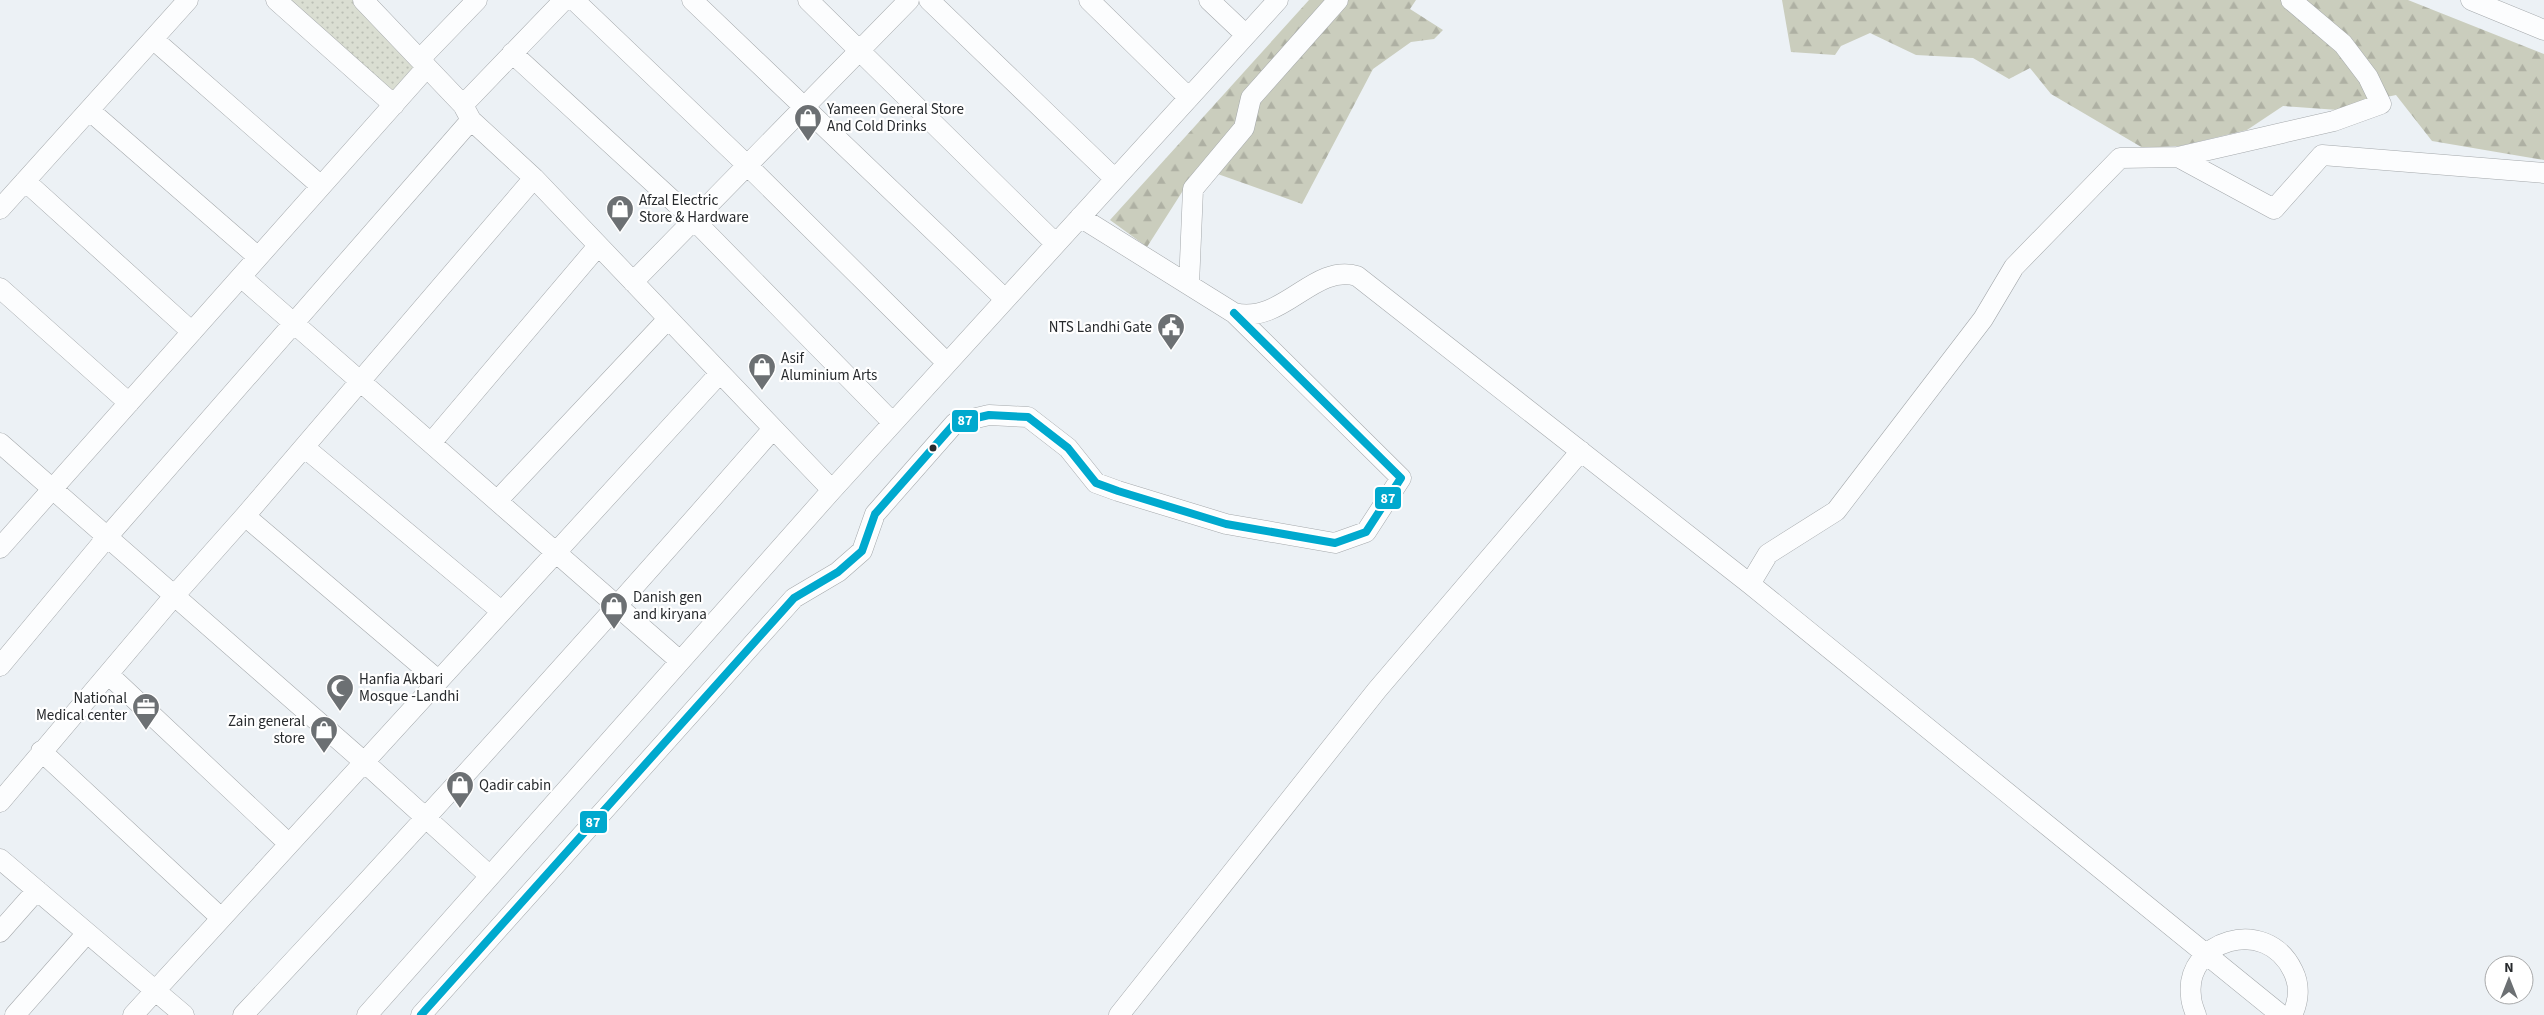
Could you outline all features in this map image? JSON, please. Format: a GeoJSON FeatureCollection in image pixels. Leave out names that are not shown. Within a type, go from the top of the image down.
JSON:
{"type":"FeatureCollection","features":[{"type":"Feature","properties":{"kind":"street"},"geometry":{"type":"LineString","coordinates":[[0,209],[188,0]]}},
{"type":"Feature","properties":{"kind":"street"},"geometry":{"type":"LineString","coordinates":[[276,0],[394,104]]}},
{"type":"Feature","properties":{"kind":"street"},"geometry":{"type":"LineString","coordinates":[[363,0],[467,112],[534,178],[832,490]]}},
{"type":"Feature","properties":{"kind":"street"},"geometry":{"type":"LineString","coordinates":[[0,548],[394,104],[423,63],[476,0]]}},
{"type":"Feature","properties":{"kind":"street"},"geometry":{"type":"LineString","coordinates":[[0,666],[108,536],[294,325],[467,112],[512,53],[564,0]]}},
{"type":"Feature","properties":{"kind":"street"},"geometry":{"type":"LineString","coordinates":[[574,0],[748,166],[948,363]]}},
{"type":"Feature","properties":{"kind":"street"},"geometry":{"type":"LineString","coordinates":[[692,0],[1005,299]]}},
{"type":"Feature","properties":{"kind":"street"},"geometry":{"type":"LineString","coordinates":[[808,0],[1056,244]]}},
{"type":"Feature","properties":{"kind":"street"},"geometry":{"type":"LineString","coordinates":[[633,282],[748,166],[804,105],[860,52],[909,0]]}},
{"type":"Feature","properties":{"kind":"street"},"geometry":{"type":"LineString","coordinates":[[929,0],[1115,180]]}},
{"type":"Feature","properties":{"kind":"street"},"geometry":{"type":"LineString","coordinates":[[1089,0],[1189,98]]}},
{"type":"Feature","properties":{"kind":"street"},"geometry":{"type":"LineString","coordinates":[[1209,0],[1246,35]]}},
{"type":"Feature","properties":{"kind":"street"},"geometry":{"type":"LineString","coordinates":[[367,1015],[892,423],[1278,0]]}},
{"type":"Feature","properties":{"kind":"street"},"geometry":{"type":"LineString","coordinates":[[1189,285],[1193,189],[1244,128],[1251,98],[1338,0]]}},
{"type":"Feature","properties":{"kind":"street"},"geometry":{"type":"LineString","coordinates":[[1750,584],[1768,554],[1836,511],[1983,318],[2014,268],[2120,158],[2178,157],[2334,121],[2381,104],[2368,77],[2343,44],[2291,0]]}},
{"type":"Feature","properties":{"kind":"street"},"geometry":{"type":"LineString","coordinates":[[2471,0],[2544,30]]}},
{"type":"Feature","properties":{"kind":"street"},"geometry":{"type":"LineString","coordinates":[[153,39],[321,186]]}},
{"type":"Feature","properties":{"kind":"street"},"geometry":{"type":"LineString","coordinates":[[512,53],[694,220],[892,423]]}},
{"type":"Feature","properties":{"kind":"street"},"geometry":{"type":"LineString","coordinates":[[89,110],[258,257]]}},
{"type":"Feature","properties":{"kind":"street"},"geometry":{"type":"LineString","coordinates":[[2178,157],[2274,209],[2322,155],[2544,173]]}},
{"type":"Feature","properties":{"kind":"street"},"geometry":{"type":"LineString","coordinates":[[0,802],[174,596],[245,516],[534,178]]}},
{"type":"Feature","properties":{"kind":"street"},"geometry":{"type":"LineString","coordinates":[[25,181],[192,332]]}},
{"type":"Feature","properties":{"kind":"street"},"geometry":{"type":"LineString","coordinates":[[422,1015],[794,598],[838,572],[862,550],[875,514],[955,423],[989,415],[1028,417],[1068,448],[1096,483],[1226,524],[1335,543],[1366,532],[1401,478],[1234,313],[1080,217]]}},
{"type":"Feature","properties":{"kind":"street"},"geometry":{"type":"LineString","coordinates":[[431,443],[598,246]]}},
{"type":"Feature","properties":{"kind":"street"},"geometry":{"type":"LineString","coordinates":[[1234,313],[1245,316],[1265,313],[1337,273],[1357,276],[1750,584],[2281,1015]]}},
{"type":"Feature","properties":{"kind":"street"},"geometry":{"type":"LineString","coordinates":[[241,277],[680,662]]}},
{"type":"Feature","properties":{"kind":"street"},"geometry":{"type":"LineString","coordinates":[[0,288],[129,403]]}},
{"type":"Feature","properties":{"kind":"street"},"geometry":{"type":"LineString","coordinates":[[497,501],[668,319]]}},
{"type":"Feature","properties":{"kind":"street"},"geometry":{"type":"LineString","coordinates":[[133,1015],[220,917],[720,373]]}},
{"type":"Feature","properties":{"kind":"street"},"geometry":{"type":"LineString","coordinates":[[243,1015],[428,818],[618,607],[773,429]]}},
{"type":"Feature","properties":{"kind":"street"},"geometry":{"type":"LineString","coordinates":[[0,443],[428,818],[490,876]]}},
{"type":"Feature","properties":{"kind":"street"},"geometry":{"type":"LineString","coordinates":[[304,447],[501,611]]}},
{"type":"Feature","properties":{"kind":"street"},"geometry":{"type":"LineString","coordinates":[[1119,1015],[1377,690],[1581,451]]}},
{"type":"Feature","properties":{"kind":"street"},"geometry":{"type":"LineString","coordinates":[[245,516],[438,680]]}},
{"type":"Feature","properties":{"kind":"street"},"geometry":{"type":"LineString","coordinates":[[108,674],[288,843]]}},
{"type":"Feature","properties":{"kind":"street"},"geometry":{"type":"LineString","coordinates":[[41,752],[220,917]]}},
{"type":"Feature","properties":{"kind":"street"},"geometry":{"type":"LineString","coordinates":[[0,859],[184,1015]]}},
{"type":"Feature","properties":{"kind":"street"},"geometry":{"type":"LineString","coordinates":[[0,932],[37,890]]}},
{"type":"Feature","properties":{"kind":"street"},"geometry":{"type":"LineString","coordinates":[[15,1015],[87,933]]}},
{"type":"Feature","properties":{"kind":"street"},"geometry":{"type":"LineString","coordinates":[[2196,1015],[2190,996],[2194,974],[2206,955],[2218,945],[2233,940],[2257,940],[2278,950],[2289,962],[2296,976],[2298,992],[2292,1015]]}},
{"type":"Feature","properties":{"kind":"green space"},"geometry":{"type":"Polygon","coordinates":[[[1309,0],[1416,0],[1410,9],[1443,30],[1434,39],[1411,42],[1373,69],[1302,204],[1198,167],[1147,247],[1110,220],[1309,0]]]}},
{"type":"Feature","properties":{"kind":"green space"},"geometry":{"type":"Polygon","coordinates":[[[1782,0],[2408,0],[2544,54],[2544,160],[2432,141],[2396,95],[2338,110],[2283,106],[2247,130],[2180,146],[2143,148],[2051,94],[2030,68],[2009,79],[1973,58],[1916,55],[1870,33],[1841,46],[1835,55],[1791,52],[1782,0]]]}},
{"type":"Feature","properties":{"kind":"shaded area"},"geometry":{"type":"Polygon","coordinates":[[[276,0],[363,0],[427,67],[394,105],[276,0]]]}},
{"type":"Feature","properties":{"kind":"transit line","name":"87"},"geometry":{"type":"LineString","coordinates":[[421,1015],[794,598],[838,572],[862,551],[875,514],[955,423],[989,415],[1028,417],[1068,448],[1096,483],[1226,524],[1335,543],[1366,532],[1401,478],[1234,313]]}},
{"type":"Feature","properties":{"kind":"place","name":"Yameen General Store And Cold Drinks"},"geometry":{"type":"Point","coordinates":[808,142]}},
{"type":"Feature","properties":{"kind":"place","name":"Afzal Electric Store & Hardware"},"geometry":{"type":"Point","coordinates":[620,233]}},
{"type":"Feature","properties":{"kind":"place","name":"NTS Landhi Gate"},"geometry":{"type":"Point","coordinates":[1171,351]}},
{"type":"Feature","properties":{"kind":"place","name":"Asif Aluminium Arts"},"geometry":{"type":"Point","coordinates":[762,391]}},
{"type":"Feature","properties":{"kind":"place","name":"Danish gen and kiryana"},"geometry":{"type":"Point","coordinates":[614,630]}},
{"type":"Feature","properties":{"kind":"place","name":"Hanfia Akbari Mosque -Landhi"},"geometry":{"type":"Point","coordinates":[340,712]}},
{"type":"Feature","properties":{"kind":"place","name":"National Medical center"},"geometry":{"type":"Point","coordinates":[146,731]}},
{"type":"Feature","properties":{"kind":"place","name":"Zain general store"},"geometry":{"type":"Point","coordinates":[324,754]}},
{"type":"Feature","properties":{"kind":"place","name":"Qadir cabin"},"geometry":{"type":"Point","coordinates":[460,809]}}]}
